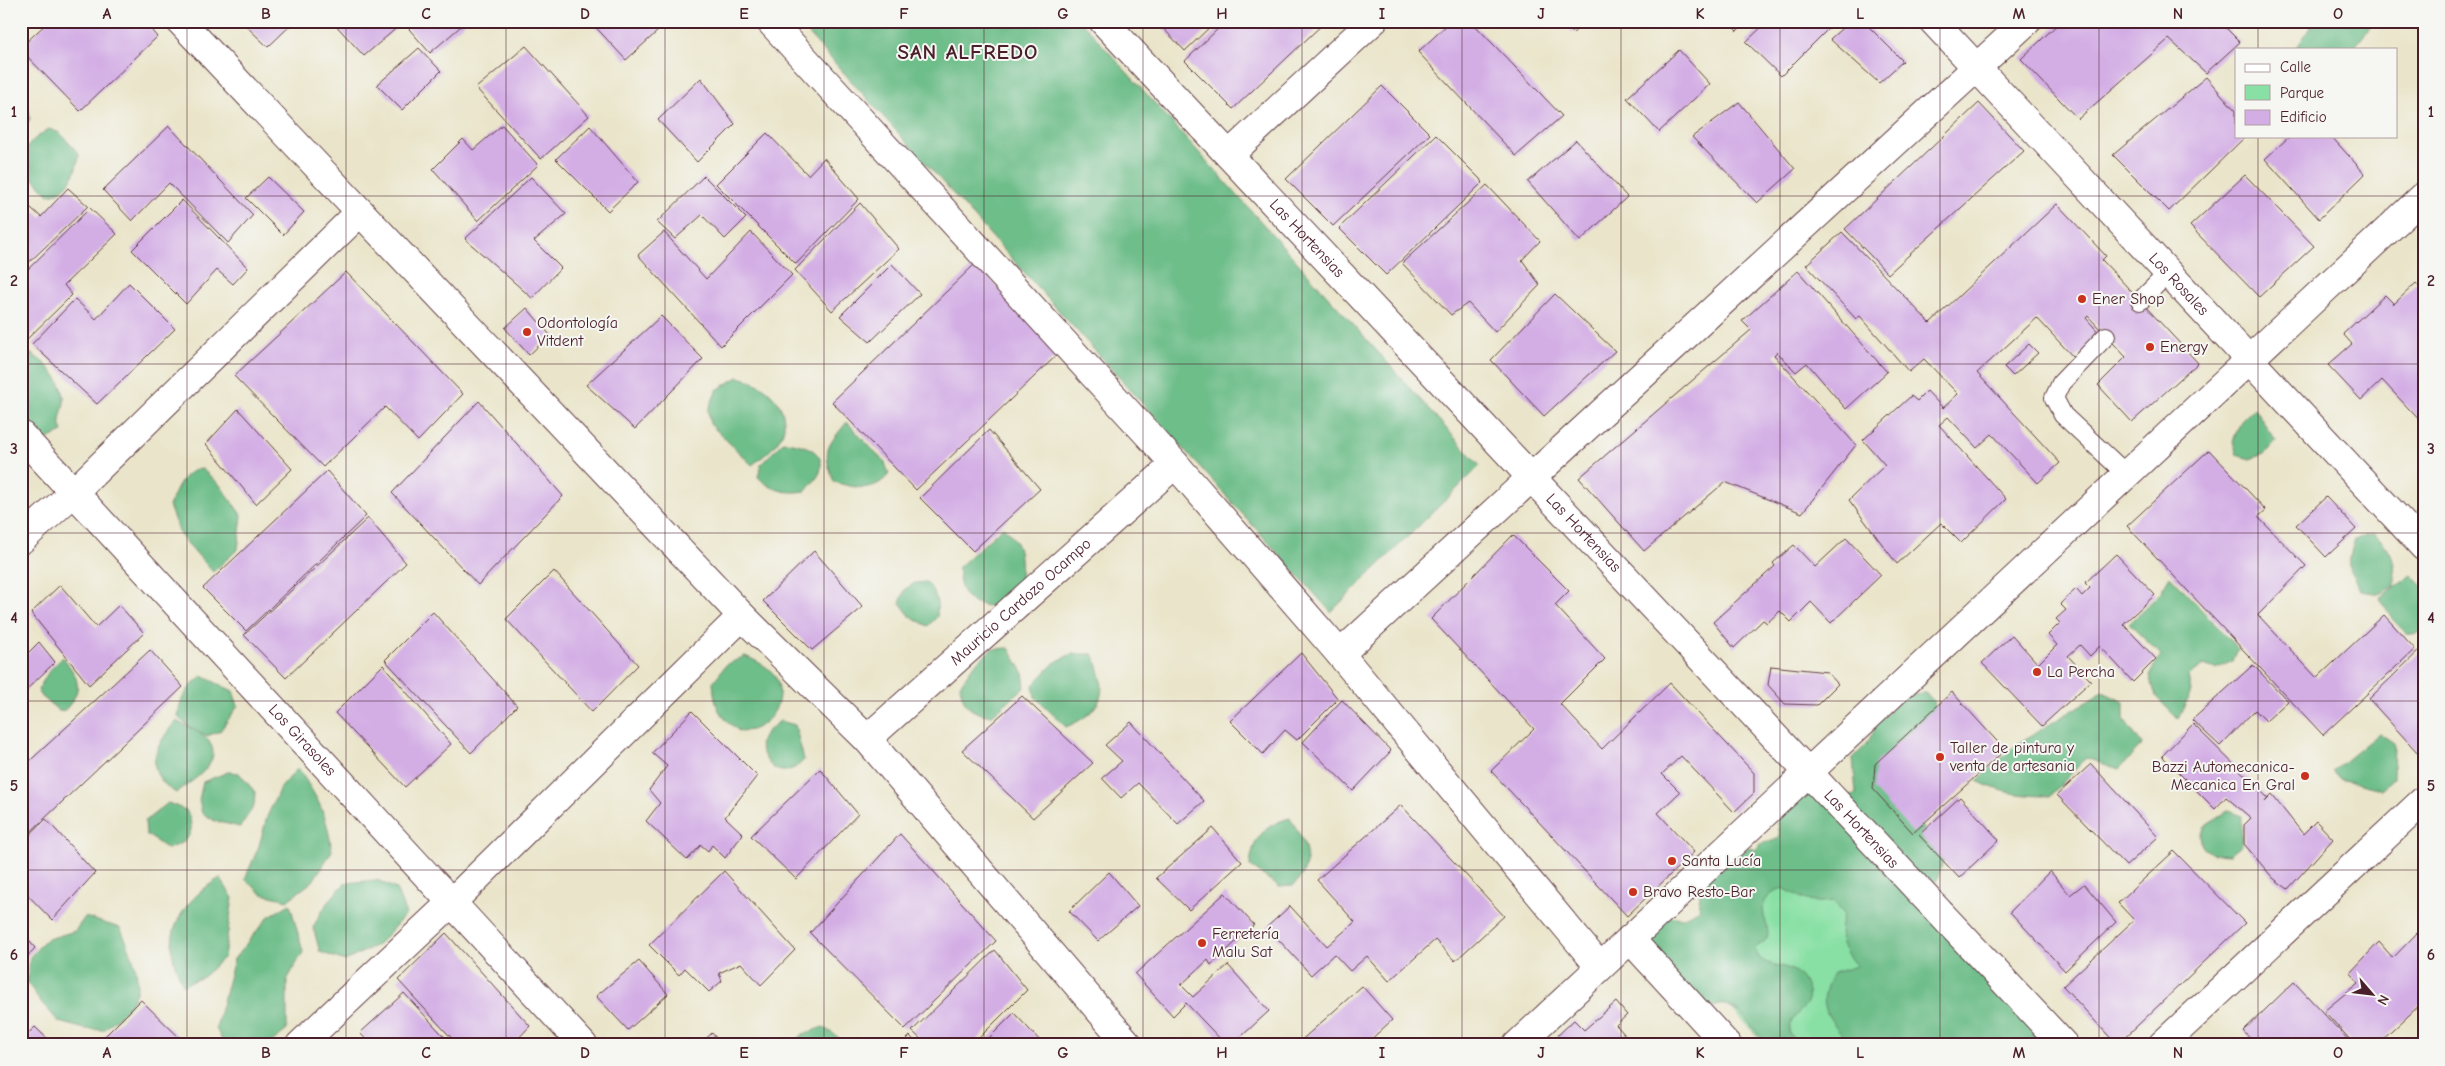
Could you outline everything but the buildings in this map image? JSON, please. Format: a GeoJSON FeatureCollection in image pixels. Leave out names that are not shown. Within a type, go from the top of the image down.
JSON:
{"type":"FeatureCollection","features":[{"type":"Feature","properties":{"kind":"street"},"geometry":{"type":"LineString","coordinates":[[180,21],[742,616],[867,739],[1129,1045]]}},
{"type":"Feature","properties":{"kind":"street"},"geometry":{"type":"LineString","coordinates":[[770,21],[1175,464],[1340,654],[1600,967]]}},
{"type":"Feature","properties":{"kind":"street","name":"Las Hortensias"},"geometry":{"type":"LineString","coordinates":[[1104,21],[2064,1045]]}},
{"type":"Feature","properties":{"kind":"street"},"geometry":{"type":"LineString","coordinates":[[1229,155],[1373,21]]}},
{"type":"Feature","properties":{"kind":"street","name":"Los Rosales"},"geometry":{"type":"LineString","coordinates":[[1933,21],[2424,547]]}},
{"type":"Feature","properties":{"kind":"street"},"geometry":{"type":"LineString","coordinates":[[1340,654],[2027,21]]}},
{"type":"Feature","properties":{"kind":"street"},"geometry":{"type":"LineString","coordinates":[[1517,1045],[2424,196]]}},
{"type":"Feature","properties":{"kind":"street"},"geometry":{"type":"LineString","coordinates":[[21,540],[74,492],[360,212]]}},
{"type":"Feature","properties":{"kind":"street","name":"Los Girasoles"},"geometry":{"type":"LineString","coordinates":[[21,435],[583,1045]]}},
{"type":"Feature","properties":{"kind":"street","name":"Mauricio Cardozo Ocampo"},"geometry":{"type":"LineString","coordinates":[[867,739],[1175,464]]}},
{"type":"Feature","properties":{"kind":"street"},"geometry":{"type":"LineString","coordinates":[[300,1045],[452,902],[742,616]]}},
{"type":"Feature","properties":{"kind":"street"},"geometry":{"type":"LineString","coordinates":[[2162,1045],[2424,800]]}},
{"type":"Feature","properties":{"kind":"street"},"geometry":{"type":"LineString","coordinates":[[1630,939],[1727,1045]]}},
{"type":"Feature","properties":{"kind":"lane"},"geometry":{"type":"LineString","coordinates":[[2140,301],[2168,273]]}},
{"type":"Feature","properties":{"kind":"lane"},"geometry":{"type":"LineString","coordinates":[[2106,336],[2061,383],[2054,398],[2064,415],[2126,474]]}},
{"type":"Feature","properties":{"kind":"green space"},"geometry":{"type":"Polygon","coordinates":[[[797,21],[1081,21],[1480,466],[1331,612],[797,21]]]}},
{"type":"Feature","properties":{"kind":"green space"},"geometry":{"type":"Polygon","coordinates":[[[2314,21],[2375,21],[2354,48],[2297,48],[2314,21]]]}},
{"type":"Feature","properties":{"kind":"green space"},"geometry":{"type":"Polygon","coordinates":[[[21,92],[26,96],[30,118],[21,138],[21,92]]]}},
{"type":"Feature","properties":{"kind":"green space"},"geometry":{"type":"Polygon","coordinates":[[[49,129],[60,133],[79,154],[71,180],[62,189],[49,195],[21,166],[24,154],[30,144],[49,129]]]}},
{"type":"Feature","properties":{"kind":"green space"},"geometry":{"type":"Polygon","coordinates":[[[25,351],[32,354],[50,369],[59,382],[64,397],[60,420],[63,432],[45,440],[28,431],[21,410],[21,353],[25,351]]]}},
{"type":"Feature","properties":{"kind":"green space"},"geometry":{"type":"Polygon","coordinates":[[[738,377],[756,383],[771,394],[781,408],[784,417],[783,433],[776,444],[752,465],[710,424],[708,410],[717,390],[738,377]]]}},
{"type":"Feature","properties":{"kind":"green space"},"geometry":{"type":"Polygon","coordinates":[[[2254,408],[2276,441],[2264,454],[2250,459],[2237,455],[2233,441],[2241,421],[2254,408]]]}},
{"type":"Feature","properties":{"kind":"green space"},"geometry":{"type":"Polygon","coordinates":[[[847,422],[885,463],[889,474],[877,484],[857,487],[834,482],[828,462],[828,449],[847,422]]]}},
{"type":"Feature","properties":{"kind":"green space"},"geometry":{"type":"Polygon","coordinates":[[[783,442],[804,446],[816,453],[819,458],[821,464],[820,472],[806,491],[786,492],[769,486],[758,477],[761,464],[783,442]]]}},
{"type":"Feature","properties":{"kind":"green space"},"geometry":{"type":"Polygon","coordinates":[[[202,469],[219,484],[242,516],[238,549],[213,572],[180,535],[169,506],[185,477],[195,470],[202,469]]]}},
{"type":"Feature","properties":{"kind":"green space"},"geometry":{"type":"Polygon","coordinates":[[[1003,527],[1015,541],[1020,555],[1020,589],[1005,606],[977,603],[970,600],[961,587],[959,567],[1003,527]]]}},
{"type":"Feature","properties":{"kind":"green space"},"geometry":{"type":"Polygon","coordinates":[[[2375,534],[2386,546],[2392,557],[2394,569],[2395,586],[2380,594],[2362,591],[2353,577],[2350,566],[2355,539],[2375,534]]]}},
{"type":"Feature","properties":{"kind":"green space"},"geometry":{"type":"Polygon","coordinates":[[[2412,575],[2424,587],[2424,629],[2414,635],[2407,634],[2393,620],[2380,598],[2412,575]]]}},
{"type":"Feature","properties":{"kind":"green space"},"geometry":{"type":"Polygon","coordinates":[[[2170,576],[2238,649],[2233,661],[2215,669],[2204,665],[2188,676],[2191,692],[2178,719],[2156,697],[2150,675],[2161,655],[2129,624],[2160,593],[2170,576]]]}},
{"type":"Feature","properties":{"kind":"green space"},"geometry":{"type":"Polygon","coordinates":[[[926,582],[935,594],[937,607],[937,617],[928,626],[911,617],[900,603],[905,589],[915,583],[926,582]]]}},
{"type":"Feature","properties":{"kind":"green space"},"geometry":{"type":"Polygon","coordinates":[[[1009,648],[1023,672],[1025,687],[991,716],[978,713],[969,707],[963,699],[960,685],[975,664],[992,649],[1009,648]]]}},
{"type":"Feature","properties":{"kind":"green space"},"geometry":{"type":"Polygon","coordinates":[[[1071,654],[1093,654],[1101,678],[1102,689],[1096,706],[1089,714],[1066,727],[1035,697],[1033,685],[1054,663],[1071,654]]]}},
{"type":"Feature","properties":{"kind":"green space"},"geometry":{"type":"Polygon","coordinates":[[[745,656],[758,662],[774,674],[779,693],[776,708],[767,720],[752,730],[739,731],[726,720],[719,710],[713,682],[726,665],[745,656]]]}},
{"type":"Feature","properties":{"kind":"green space"},"geometry":{"type":"Polygon","coordinates":[[[63,657],[75,677],[77,689],[65,710],[59,711],[40,695],[38,690],[49,671],[63,657]]]}},
{"type":"Feature","properties":{"kind":"green space"},"geometry":{"type":"Polygon","coordinates":[[[202,676],[233,691],[238,706],[220,731],[207,736],[188,726],[178,717],[182,699],[192,685],[202,676]]]}},
{"type":"Feature","properties":{"kind":"green space"},"geometry":{"type":"Polygon","coordinates":[[[2103,692],[2124,702],[2124,719],[2142,745],[2119,769],[2086,758],[2050,796],[2012,793],[1977,781],[2017,744],[2103,692]]]}},
{"type":"Feature","properties":{"kind":"green space"},"geometry":{"type":"Polygon","coordinates":[[[1925,693],[1934,701],[1937,716],[1898,806],[1932,836],[1945,856],[1937,880],[1928,889],[2045,1045],[1975,1045],[1959,1041],[1952,1045],[1846,1045],[1847,1040],[1829,1016],[1824,1002],[1825,993],[1833,973],[1857,966],[1847,954],[1840,936],[1844,914],[1833,901],[1811,901],[1783,888],[1772,894],[1765,901],[1763,908],[1768,935],[1765,941],[1755,948],[1764,961],[1795,972],[1802,978],[1807,989],[1808,999],[1790,1025],[1789,1033],[1798,1045],[1769,1045],[1741,1014],[1725,1005],[1716,1006],[1707,1012],[1683,1006],[1646,933],[1669,916],[1682,918],[1698,910],[1701,885],[1735,852],[1750,848],[1755,850],[1761,844],[1780,837],[1777,816],[1800,786],[1849,797],[1856,794],[1853,758],[1867,744],[1877,724],[1904,695],[1925,693]]]}},
{"type":"Feature","properties":{"kind":"green space"},"geometry":{"type":"Polygon","coordinates":[[[176,721],[204,736],[212,747],[213,755],[205,770],[176,793],[165,785],[158,776],[155,758],[162,740],[176,721]]]}},
{"type":"Feature","properties":{"kind":"green space"},"geometry":{"type":"Polygon","coordinates":[[[780,721],[795,725],[804,760],[790,770],[783,771],[777,770],[767,761],[760,745],[766,732],[780,721]]]}},
{"type":"Feature","properties":{"kind":"green space"},"geometry":{"type":"Polygon","coordinates":[[[2379,733],[2394,743],[2393,778],[2381,789],[2340,779],[2333,771],[2379,733]]]}},
{"type":"Feature","properties":{"kind":"green space"},"geometry":{"type":"Polygon","coordinates":[[[298,768],[321,807],[332,851],[313,881],[288,900],[262,894],[245,879],[259,846],[267,817],[279,790],[298,768]]]}},
{"type":"Feature","properties":{"kind":"green space"},"geometry":{"type":"Polygon","coordinates":[[[228,772],[239,773],[255,792],[254,806],[240,827],[215,821],[202,813],[199,800],[203,782],[228,772]]]}},
{"type":"Feature","properties":{"kind":"green space"},"geometry":{"type":"Polygon","coordinates":[[[168,803],[186,810],[191,831],[189,836],[181,843],[167,849],[146,834],[145,821],[168,803]]]}},
{"type":"Feature","properties":{"kind":"green space"},"geometry":{"type":"Polygon","coordinates":[[[1810,810],[2028,1045],[1766,1045],[1670,942],[1810,810]]]}},
{"type":"Feature","properties":{"kind":"green space"},"geometry":{"type":"Polygon","coordinates":[[[2228,811],[2242,816],[2241,845],[2229,855],[2214,854],[2202,846],[2200,835],[2207,824],[2228,811]]]}},
{"type":"Feature","properties":{"kind":"green space"},"geometry":{"type":"Polygon","coordinates":[[[1290,818],[1304,844],[1307,861],[1305,869],[1293,886],[1279,887],[1250,866],[1251,856],[1253,848],[1266,829],[1290,818]]]}},
{"type":"Feature","properties":{"kind":"green space"},"geometry":{"type":"Polygon","coordinates":[[[220,878],[233,898],[224,957],[203,977],[183,985],[172,953],[176,926],[180,916],[194,898],[220,878]]]}},
{"type":"Feature","properties":{"kind":"green space"},"geometry":{"type":"Polygon","coordinates":[[[377,880],[396,889],[406,914],[379,944],[345,961],[320,952],[313,927],[327,903],[345,883],[377,880]]]}},
{"type":"Feature","properties":{"kind":"green space"},"geometry":{"type":"Polygon","coordinates":[[[290,904],[303,952],[287,980],[287,1030],[268,1045],[224,1045],[216,1028],[234,959],[268,917],[290,904]]]}},
{"type":"Feature","properties":{"kind":"green space"},"geometry":{"type":"Polygon","coordinates":[[[85,917],[120,928],[127,942],[136,970],[137,988],[135,995],[129,1005],[104,1030],[85,1029],[59,1022],[41,1002],[27,982],[30,957],[45,940],[75,931],[85,917]]]}},
{"type":"Feature","properties":{"kind":"green space"},"geometry":{"type":"Polygon","coordinates":[[[823,1027],[838,1037],[841,1045],[791,1045],[801,1035],[823,1027]]]}},
{"type":"Feature","properties":{"kind":"place","name":"Ener Shop"},"geometry":{"type":"Point","coordinates":[2082,299]}},
{"type":"Feature","properties":{"kind":"place","name":"Odontología Vitdent"},"geometry":{"type":"Point","coordinates":[527,332]}},
{"type":"Feature","properties":{"kind":"place","name":"Energy"},"geometry":{"type":"Point","coordinates":[2150,347]}},
{"type":"Feature","properties":{"kind":"place","name":"La Percha"},"geometry":{"type":"Point","coordinates":[2037,672]}},
{"type":"Feature","properties":{"kind":"place","name":"Taller de pintura y venta de artesania"},"geometry":{"type":"Point","coordinates":[1940,757]}},
{"type":"Feature","properties":{"kind":"place","name":"Bazzi Automecanica- Mecanica En Gral"},"geometry":{"type":"Point","coordinates":[2305,776]}},
{"type":"Feature","properties":{"kind":"place","name":"Santa Lucía"},"geometry":{"type":"Point","coordinates":[1672,861]}},
{"type":"Feature","properties":{"kind":"place","name":"Bravo Resto-Bar"},"geometry":{"type":"Point","coordinates":[1633,892]}},
{"type":"Feature","properties":{"kind":"place","name":"Ferretería Malu Sat"},"geometry":{"type":"Point","coordinates":[1202,943]}},
{"type":"Feature","properties":{"kind":"district","name":"SAN ALFREDO"},"geometry":{"type":"Point","coordinates":[968,52]}}]}
